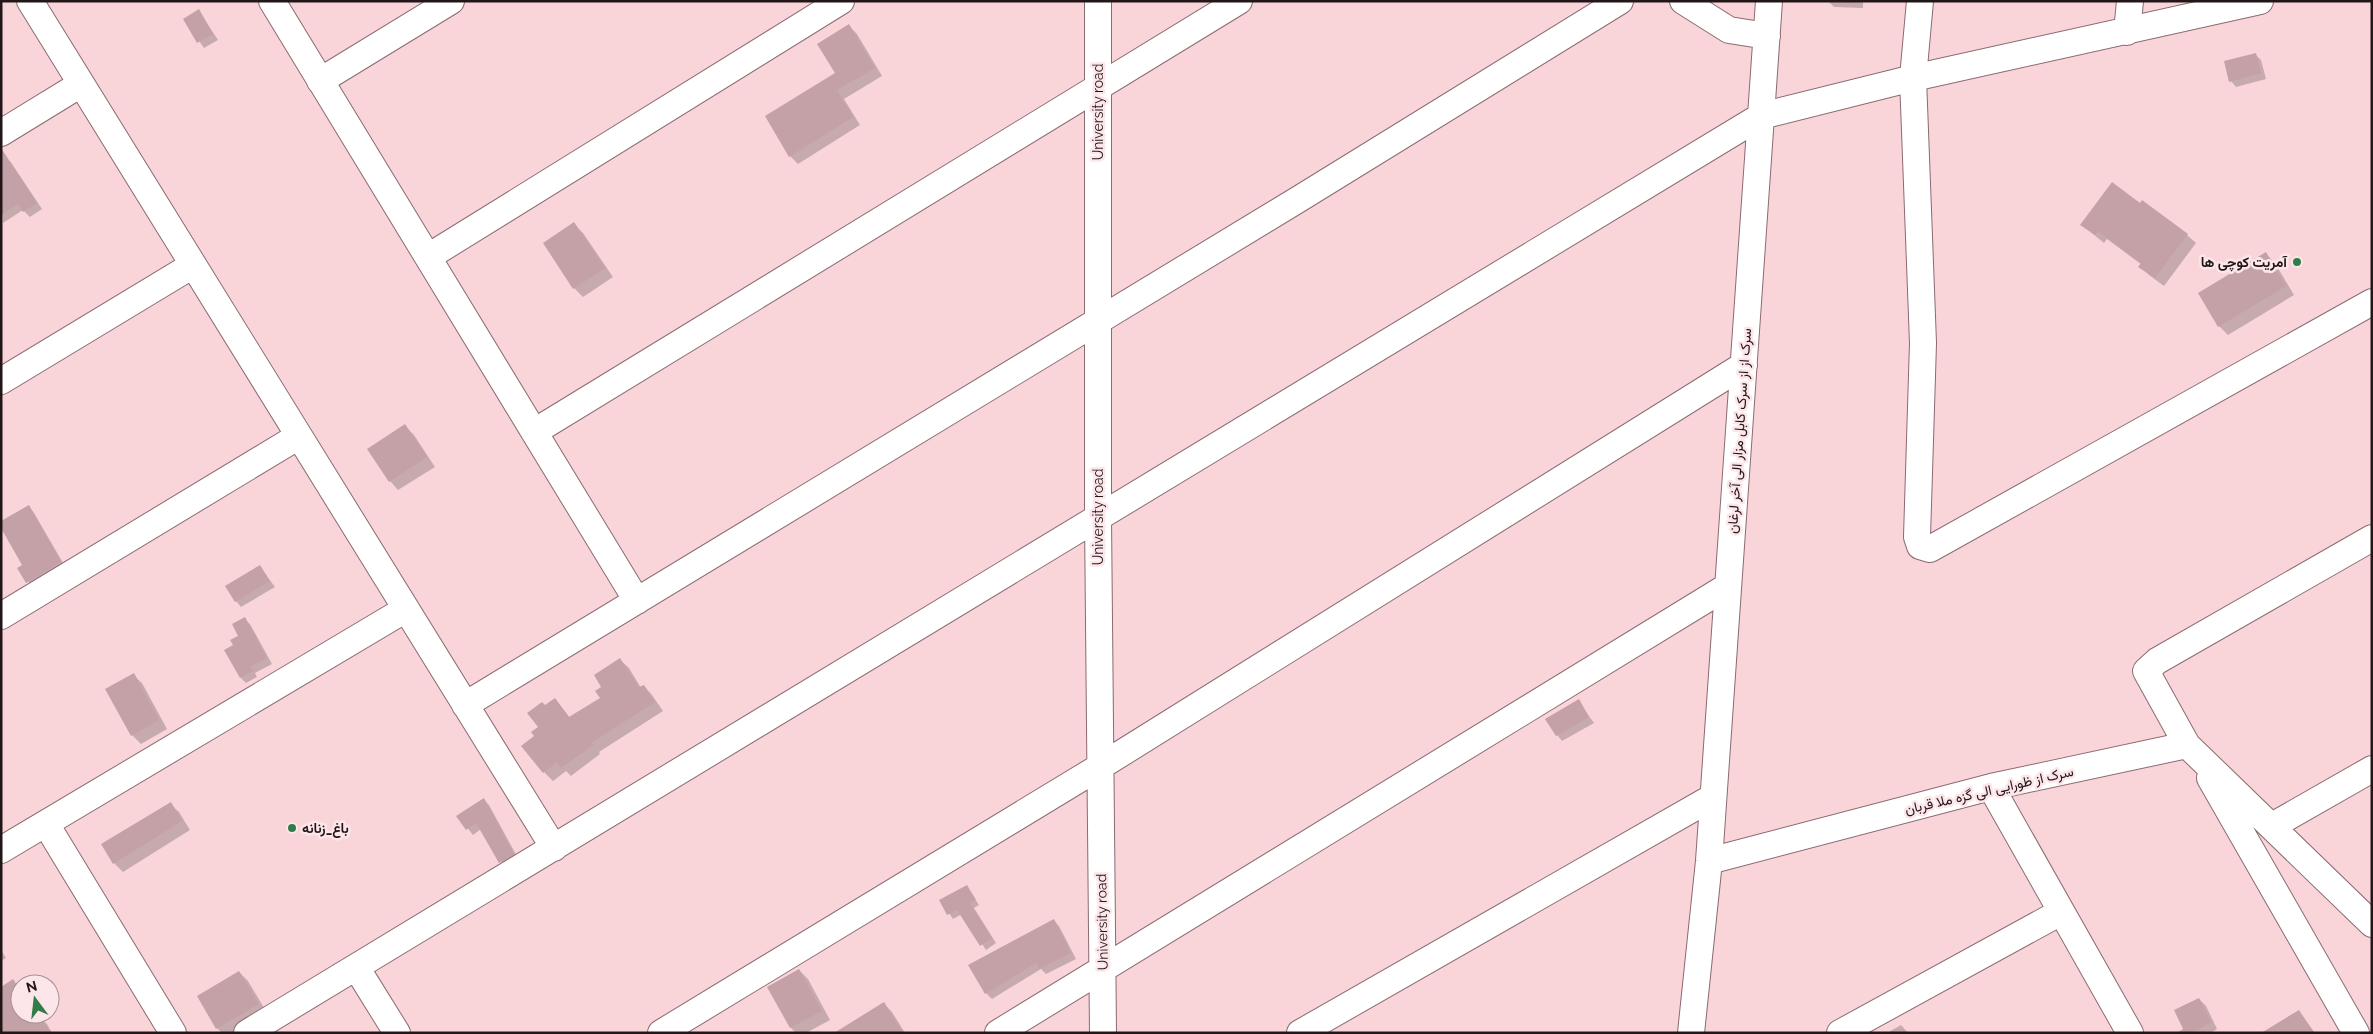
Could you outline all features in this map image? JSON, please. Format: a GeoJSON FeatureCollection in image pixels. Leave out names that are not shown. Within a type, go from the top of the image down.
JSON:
{"type":"FeatureCollection","features":[{"type":"Feature","properties":{"kind":"street"},"geometry":{"type":"LineString","coordinates":[[30,1],[554,848]]}},
{"type":"Feature","properties":{"kind":"street"},"geometry":{"type":"LineString","coordinates":[[272,1],[637,601]]}},
{"type":"Feature","properties":{"kind":"street"},"geometry":{"type":"LineString","coordinates":[[320,80],[451,1]]}},
{"type":"Feature","properties":{"kind":"street"},"geometry":{"type":"LineString","coordinates":[[428,257],[841,1]]}},
{"type":"Feature","properties":{"kind":"street","name":"University road"},"geometry":{"type":"LineString","coordinates":[[1098,1],[1098,518],[1103,1033]]}},
{"type":"Feature","properties":{"kind":"street"},"geometry":{"type":"LineString","coordinates":[[534,432],[1239,1]]}},
{"type":"Feature","properties":{"kind":"street"},"geometry":{"type":"LineString","coordinates":[[465,705],[1098,321],[1620,1]]}},
{"type":"Feature","properties":{"kind":"street"},"geometry":{"type":"LineString","coordinates":[[1683,1],[1729,30],[1767,36]]}},
{"type":"Feature","properties":{"kind":"street","name":"سرک از از سرک کابل مزار الی آخر لرغان"},"geometry":{"type":"LineString","coordinates":[[1709,861],[1770,1]]}},
{"type":"Feature","properties":{"kind":"street"},"geometry":{"type":"LineString","coordinates":[[1920,1],[1913,78],[1923,343],[1917,537],[1920,546],[1930,549],[2372,302]]}},
{"type":"Feature","properties":{"kind":"street"},"geometry":{"type":"LineString","coordinates":[[2127,32],[2130,1]]}},
{"type":"Feature","properties":{"kind":"street"},"geometry":{"type":"LineString","coordinates":[[247,1033],[1761,116],[1913,78],[2260,1]]}},
{"type":"Feature","properties":{"kind":"street"},"geometry":{"type":"LineString","coordinates":[[1,133],[81,84]]}},
{"type":"Feature","properties":{"kind":"street"},"geometry":{"type":"LineString","coordinates":[[1,381],[193,264]]}},
{"type":"Feature","properties":{"kind":"street"},"geometry":{"type":"LineString","coordinates":[[661,1033],[1100,766],[1744,365]]}},
{"type":"Feature","properties":{"kind":"street"},"geometry":{"type":"LineString","coordinates":[[1,616],[299,436]]}},
{"type":"Feature","properties":{"kind":"street"},"geometry":{"type":"LineString","coordinates":[[2356,1033],[2146,671],[2157,661],[2372,538]]}},
{"type":"Feature","properties":{"kind":"street"},"geometry":{"type":"LineString","coordinates":[[998,1033],[1728,586]]}},
{"type":"Feature","properties":{"kind":"street"},"geometry":{"type":"LineString","coordinates":[[1,850],[406,609]]}},
{"type":"Feature","properties":{"kind":"street"},"geometry":{"type":"LineString","coordinates":[[2193,751],[2372,924]]}},
{"type":"Feature","properties":{"kind":"street","name":"سرک از ظورایی الی گزه ملا قربان"},"geometry":{"type":"LineString","coordinates":[[1709,861],[1991,787],[2193,751]]}},
{"type":"Feature","properties":{"kind":"street"},"geometry":{"type":"LineString","coordinates":[[2272,826],[2372,769]]}},
{"type":"Feature","properties":{"kind":"street"},"geometry":{"type":"LineString","coordinates":[[1991,787],[2130,1033]]}},
{"type":"Feature","properties":{"kind":"street"},"geometry":{"type":"LineString","coordinates":[[1300,1033],[1713,797]]}},
{"type":"Feature","properties":{"kind":"street"},"geometry":{"type":"LineString","coordinates":[[46,824],[173,1033]]}},
{"type":"Feature","properties":{"kind":"street"},"geometry":{"type":"LineString","coordinates":[[1691,1033],[1709,861]]}},
{"type":"Feature","properties":{"kind":"street"},"geometry":{"type":"LineString","coordinates":[[1840,1033],[2061,912]]}},
{"type":"Feature","properties":{"kind":"street"},"geometry":{"type":"LineString","coordinates":[[356,967],[397,1033]]}},
{"type":"Feature","properties":{"kind":"building"},"geometry":{"type":"Polygon","coordinates":[[[199,9],[213,34],[197,43],[183,19],[199,9]]]}},
{"type":"Feature","properties":{"kind":"building"},"geometry":{"type":"Polygon","coordinates":[[[849,24],[875,68],[837,90],[853,117],[789,157],[765,116],[835,73],[817,44],[849,24]]]}},
{"type":"Feature","properties":{"kind":"building"},"geometry":{"type":"Polygon","coordinates":[[[2256,53],[2261,73],[2229,82],[2224,61],[2256,53]]]}},
{"type":"Feature","properties":{"kind":"building"},"geometry":{"type":"Polygon","coordinates":[[[1,148],[37,203],[23,212],[18,204],[1,215],[1,148]]]}},
{"type":"Feature","properties":{"kind":"building"},"geometry":{"type":"Polygon","coordinates":[[[2112,182],[2140,203],[2142,200],[2188,234],[2155,278],[2138,267],[2141,263],[2098,231],[2095,235],[2080,225],[2112,182]]]}},
{"type":"Feature","properties":{"kind":"building"},"geometry":{"type":"Polygon","coordinates":[[[574,222],[605,268],[573,289],[543,243],[574,222]]]}},
{"type":"Feature","properties":{"kind":"building"},"geometry":{"type":"Polygon","coordinates":[[[2266,252],[2286,286],[2218,327],[2198,293],[2266,252]]]}},
{"type":"Feature","properties":{"kind":"building"},"geometry":{"type":"Polygon","coordinates":[[[405,424],[427,457],[389,482],[367,449],[405,424]]]}},
{"type":"Feature","properties":{"kind":"building"},"geometry":{"type":"Polygon","coordinates":[[[29,505],[61,562],[26,583],[17,568],[22,565],[1,528],[1,521],[29,505]]]}},
{"type":"Feature","properties":{"kind":"building"},"geometry":{"type":"Polygon","coordinates":[[[260,565],[270,581],[235,602],[225,586],[260,565]]]}},
{"type":"Feature","properties":{"kind":"building"},"geometry":{"type":"Polygon","coordinates":[[[245,617],[267,658],[250,667],[253,671],[240,678],[224,650],[233,645],[230,640],[238,636],[232,624],[245,617]]]}},
{"type":"Feature","properties":{"kind":"building"},"geometry":{"type":"Polygon","coordinates":[[[620,658],[639,687],[644,685],[655,702],[591,743],[593,745],[561,768],[557,762],[543,773],[521,746],[534,736],[531,732],[538,727],[527,713],[542,702],[545,705],[555,698],[569,717],[600,698],[595,691],[601,687],[594,675],[620,658]]]}},
{"type":"Feature","properties":{"kind":"building"},"geometry":{"type":"Polygon","coordinates":[[[134,673],[159,720],[131,736],[105,689],[134,673]]]}},
{"type":"Feature","properties":{"kind":"building"},"geometry":{"type":"Polygon","coordinates":[[[1579,699],[1589,717],[1556,736],[1545,719],[1579,699]]]}},
{"type":"Feature","properties":{"kind":"building"},"geometry":{"type":"Polygon","coordinates":[[[484,798],[514,854],[499,863],[476,823],[466,830],[456,816],[484,798]]]}},
{"type":"Feature","properties":{"kind":"building"},"geometry":{"type":"Polygon","coordinates":[[[171,802],[182,821],[113,864],[101,844],[171,802]]]}},
{"type":"Feature","properties":{"kind":"building"},"geometry":{"type":"Polygon","coordinates":[[[967,885],[976,900],[970,903],[992,938],[980,946],[957,910],[947,915],[939,900],[967,885]]]}},
{"type":"Feature","properties":{"kind":"building"},"geometry":{"type":"Polygon","coordinates":[[[1054,919],[1071,953],[1039,969],[1036,963],[985,994],[968,965],[1054,919]]]}},
{"type":"Feature","properties":{"kind":"building"},"geometry":{"type":"Polygon","coordinates":[[[799,969],[822,1011],[790,1028],[767,987],[799,969]]]}},
{"type":"Feature","properties":{"kind":"building"},"geometry":{"type":"Polygon","coordinates":[[[239,971],[259,1004],[216,1029],[197,996],[239,971]]]}},
{"type":"Feature","properties":{"kind":"building"},"geometry":{"type":"Polygon","coordinates":[[[10,981],[10,1024],[45,1024],[51,1033],[1,1033],[1,987],[10,981]]]}},
{"type":"Feature","properties":{"kind":"building"},"geometry":{"type":"Polygon","coordinates":[[[2199,998],[2211,1022],[2192,1033],[2185,1033],[2174,1010],[2199,998]]]}},
{"type":"Feature","properties":{"kind":"building"},"geometry":{"type":"Polygon","coordinates":[[[884,1002],[903,1033],[834,1033],[884,1002]]]}},
{"type":"Feature","properties":{"kind":"building"},"geometry":{"type":"Polygon","coordinates":[[[2299,1010],[2314,1033],[2261,1033],[2299,1010]]]}},
{"type":"Feature","properties":{"kind":"place","name":"آمریت کوچی ها"},"geometry":{"type":"Point","coordinates":[2297,262]}},
{"type":"Feature","properties":{"kind":"place","name":"باغ_زنانه"},"geometry":{"type":"Point","coordinates":[292,828]}}]}
